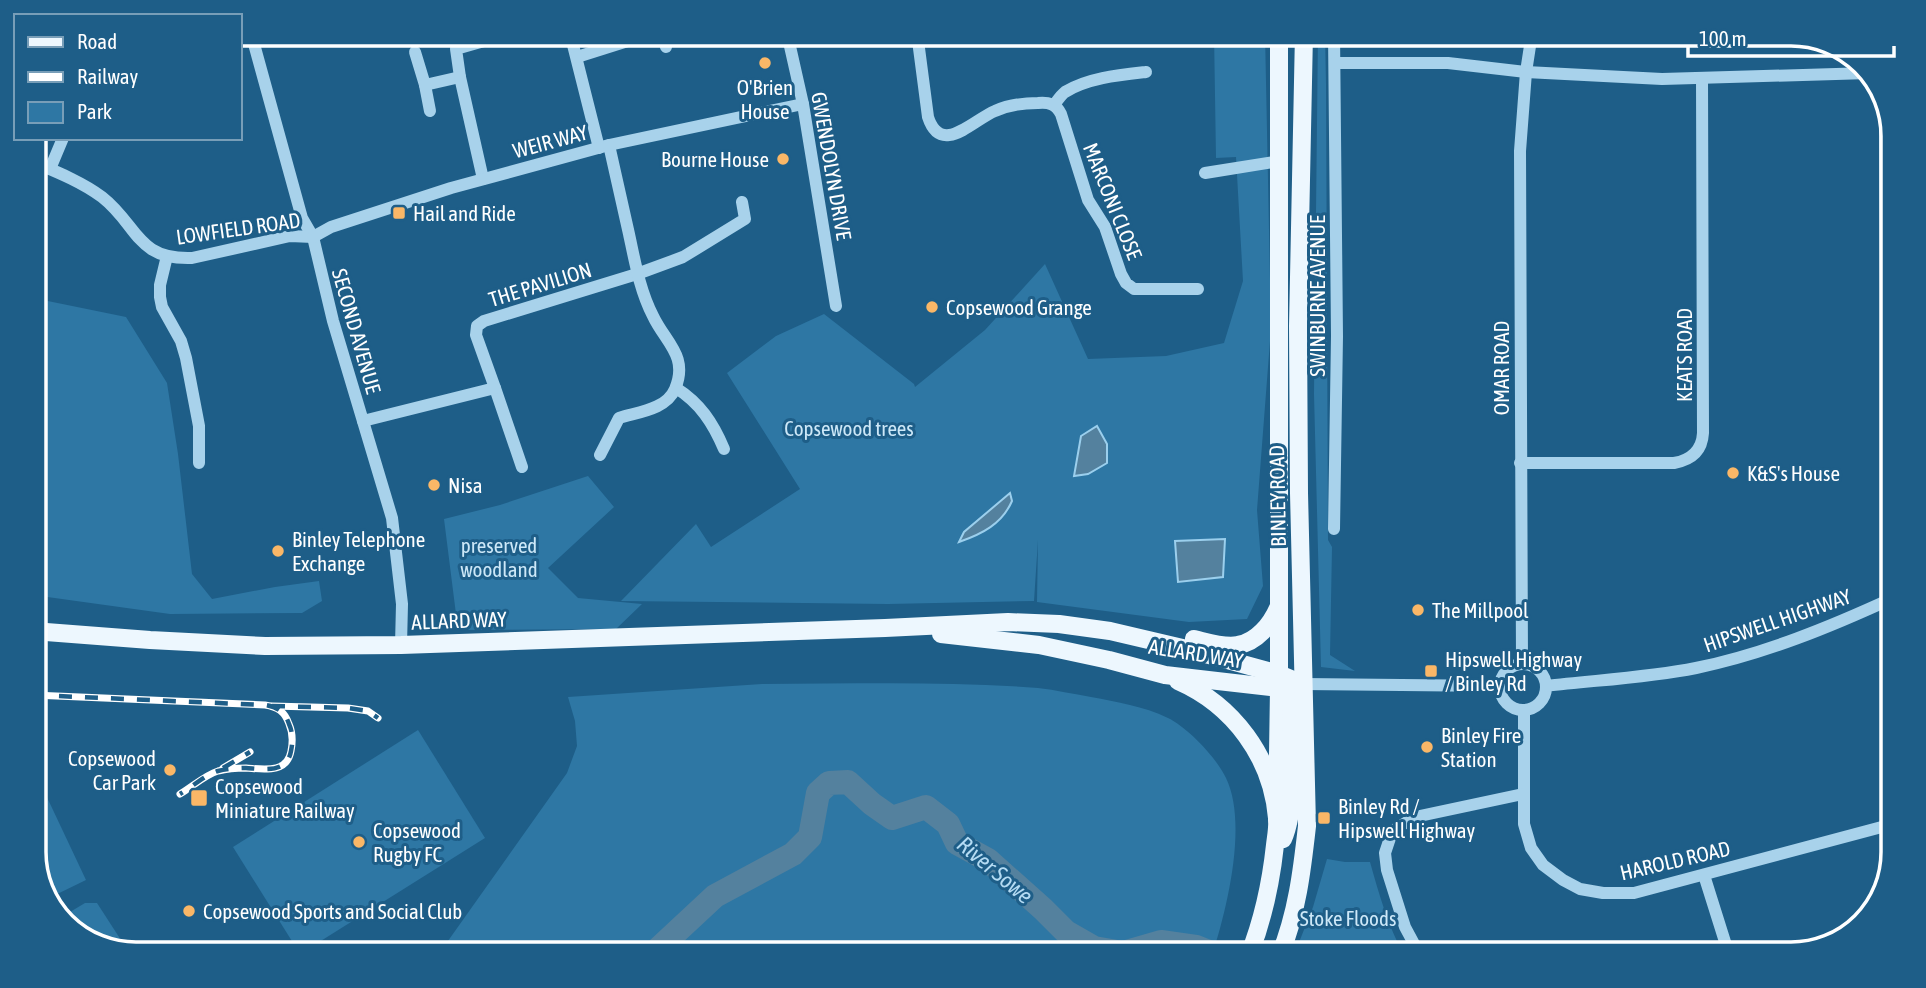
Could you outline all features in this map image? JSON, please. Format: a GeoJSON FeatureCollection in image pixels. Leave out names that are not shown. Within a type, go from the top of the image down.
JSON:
{"type":"FeatureCollection","features":[{"type":"Feature","properties":{"kind":"main road","name":"BINLEY ROAD"},"geometry":{"type":"LineString","coordinates":[[1277,820],[1279,46]]}},
{"type":"Feature","properties":{"kind":"main road","name":"BINLEY ROAD"},"geometry":{"type":"LineString","coordinates":[[1284,942],[1302,878],[1307,826],[1308,684],[1300,530],[1298,326],[1304,46]]}},
{"type":"Feature","properties":{"kind":"main road","name":"ALLARD WAY"},"geometry":{"type":"LineString","coordinates":[[46,632],[265,646],[401,645],[1008,622],[1059,624],[1238,645],[1261,633],[1270,623],[1279,605]]}},
{"type":"Feature","properties":{"kind":"main road","name":"ALLARD WAY"},"geometry":{"type":"LineString","coordinates":[[886,628],[1039,645],[1165,675],[1308,684]]}},
{"type":"Feature","properties":{"kind":"main road","name":"ALLARD WAY"},"geometry":{"type":"LineString","coordinates":[[1110,631],[1191,650],[1279,681]]}},
{"type":"Feature","properties":{"kind":"main road"},"geometry":{"type":"LineString","coordinates":[[1165,675],[1207,696],[1240,726],[1260,756],[1272,785],[1277,820],[1274,859],[1265,904],[1253,942]]}},
{"type":"Feature","properties":{"kind":"main road"},"geometry":{"type":"LineString","coordinates":[[1274,859],[1289,826],[1292,785],[1291,696],[1308,684]]}},
{"type":"Feature","properties":{"kind":"street","name":"SECOND AVENUE"},"geometry":{"type":"LineString","coordinates":[[255,46],[302,218],[313,237],[333,321],[392,518],[402,604],[401,645]]}},
{"type":"Feature","properties":{"kind":"street"},"geometry":{"type":"LineString","coordinates":[[466,46],[456,49],[483,179]]}},
{"type":"Feature","properties":{"kind":"street"},"geometry":{"type":"LineString","coordinates":[[574,46],[638,274],[653,317],[676,353],[679,370],[676,388],[670,398],[661,404],[619,418],[600,456]]}},
{"type":"Feature","properties":{"kind":"street"},"geometry":{"type":"LineString","coordinates":[[577,57],[612,46]]}},
{"type":"Feature","properties":{"kind":"street","name":"GWENDOLYN DRIVE"},"geometry":{"type":"LineString","coordinates":[[790,46],[803,104],[836,306]]}},
{"type":"Feature","properties":{"kind":"street"},"geometry":{"type":"LineString","coordinates":[[919,46],[928,117],[935,131],[948,136],[957,134],[999,109],[1019,104],[1054,105],[1063,93],[1084,84],[1146,72]]}},
{"type":"Feature","properties":{"kind":"street","name":"SWINBURNE AVENUE"},"geometry":{"type":"LineString","coordinates":[[1334,46],[1337,336],[1334,529]]}},
{"type":"Feature","properties":{"kind":"street","name":"OMAR ROAD"},"geometry":{"type":"LineString","coordinates":[[1522,664],[1520,151],[1530,46]]}},
{"type":"Feature","properties":{"kind":"street"},"geometry":{"type":"LineString","coordinates":[[415,52],[430,111]]}},
{"type":"Feature","properties":{"kind":"street"},"geometry":{"type":"LineString","coordinates":[[1335,62],[1448,63],[1616,78],[1855,73]]}},
{"type":"Feature","properties":{"kind":"street"},"geometry":{"type":"LineString","coordinates":[[425,85],[460,77]]}},
{"type":"Feature","properties":{"kind":"street","name":"KEATS ROAD"},"geometry":{"type":"LineString","coordinates":[[1520,463],[1674,463],[1685,461],[1699,449],[1703,433],[1702,78]]}},
{"type":"Feature","properties":{"kind":"street","name":"WEIR WAY"},"geometry":{"type":"LineString","coordinates":[[313,237],[331,227],[483,179],[604,146],[803,104]]}},
{"type":"Feature","properties":{"kind":"street","name":"MARCONI CLOSE"},"geometry":{"type":"LineString","coordinates":[[1054,105],[1061,114],[1088,200],[1105,228],[1126,284],[1134,289],[1198,289]]}},
{"type":"Feature","properties":{"kind":"street"},"geometry":{"type":"LineString","coordinates":[[50,169],[62,140]]}},
{"type":"Feature","properties":{"kind":"street"},"geometry":{"type":"LineString","coordinates":[[1205,173],[1280,161]]}},
{"type":"Feature","properties":{"kind":"street","name":"LOWFIELD ROAD"},"geometry":{"type":"LineString","coordinates":[[46,167],[102,198],[142,242],[167,256],[192,258],[290,236],[313,237]]}},
{"type":"Feature","properties":{"kind":"street"},"geometry":{"type":"LineString","coordinates":[[638,274],[683,257],[745,219],[742,202]]}},
{"type":"Feature","properties":{"kind":"street"},"geometry":{"type":"LineString","coordinates":[[167,256],[160,297],[186,358],[199,426],[199,463]]}},
{"type":"Feature","properties":{"kind":"street","name":"THE PAVILION"},"geometry":{"type":"LineString","coordinates":[[522,467],[476,335],[477,326],[484,321],[638,274]]}},
{"type":"Feature","properties":{"kind":"street"},"geometry":{"type":"LineString","coordinates":[[363,421],[495,388]]}},
{"type":"Feature","properties":{"kind":"street"},"geometry":{"type":"LineString","coordinates":[[676,388],[704,411],[724,449]]}},
{"type":"Feature","properties":{"kind":"street","name":"HIPSWELL HIGHWAY"},"geometry":{"type":"LineString","coordinates":[[1546,687],[1643,677],[1724,662],[1768,649],[1881,603]]}},
{"type":"Feature","properties":{"kind":"street"},"geometry":{"type":"LineString","coordinates":[[1522,664],[1539,670],[1544,676],[1546,687],[1539,703],[1524,710],[1514,708],[1506,702],[1500,686],[1507,670],[1522,664]]}},
{"type":"Feature","properties":{"kind":"street"},"geometry":{"type":"LineString","coordinates":[[1308,684],[1500,686]]}},
{"type":"Feature","properties":{"kind":"street","name":"HAROLD ROAD"},"geometry":{"type":"LineString","coordinates":[[1524,710],[1524,824],[1531,848],[1543,864],[1580,889],[1603,893],[1634,893],[1881,827]]}},
{"type":"Feature","properties":{"kind":"street"},"geometry":{"type":"LineString","coordinates":[[1413,942],[1405,927],[1387,870],[1385,853],[1391,835],[1415,817],[1523,794]]}},
{"type":"Feature","properties":{"kind":"street"},"geometry":{"type":"LineString","coordinates":[[1704,875],[1725,942]]}},
{"type":"Feature","properties":{"kind":"green space","name":"Copsewood trees"},"geometry":{"type":"Polygon","coordinates":[[[1214,46],[1265,46],[1271,328],[1257,510],[1263,586],[1247,619],[1189,622],[1037,602],[1038,540],[1034,601],[888,604],[621,601],[696,524],[711,547],[800,489],[727,373],[776,336],[824,314],[915,387],[985,330],[1045,264],[1088,359],[1166,356],[1224,343],[1243,281],[1236,157],[1216,158],[1214,46]]]}},
{"type":"Feature","properties":{"kind":"green space"},"geometry":{"type":"Polygon","coordinates":[[[1318,46],[1325,46],[1328,540],[1332,547],[1330,655],[1355,671],[1321,667],[1314,394],[1318,46]]]}},
{"type":"Feature","properties":{"kind":"green space"},"geometry":{"type":"Polygon","coordinates":[[[46,301],[126,317],[167,383],[192,574],[212,599],[319,581],[322,601],[302,613],[170,614],[46,597],[46,301]]]}},
{"type":"Feature","properties":{"kind":"green space","name":"preserved woodland"},"geometry":{"type":"Polygon","coordinates":[[[588,476],[614,507],[548,568],[578,598],[642,604],[616,629],[458,630],[444,519],[500,505],[588,476]]]}},
{"type":"Feature","properties":{"kind":"green space"},"geometry":{"type":"Polygon","coordinates":[[[762,684],[935,684],[1038,688],[1130,705],[1159,714],[1176,723],[1209,752],[1226,778],[1232,797],[1235,818],[1233,866],[1216,942],[447,942],[567,773],[577,746],[575,721],[568,697],[762,684]]]}},
{"type":"Feature","properties":{"kind":"green space","name":"Copsewood Rugby FC"},"geometry":{"type":"Polygon","coordinates":[[[418,730],[485,838],[319,942],[292,942],[233,847],[418,730]]]}},
{"type":"Feature","properties":{"kind":"green space"},"geometry":{"type":"Polygon","coordinates":[[[46,795],[86,880],[56,894],[50,882],[46,859],[46,795]]]}},
{"type":"Feature","properties":{"kind":"green space","name":"Stoke Floods"},"geometry":{"type":"Polygon","coordinates":[[[1327,859],[1370,862],[1380,898],[1397,942],[1299,942],[1327,859]]]}},
{"type":"Feature","properties":{"kind":"green space"},"geometry":{"type":"Polygon","coordinates":[[[85,903],[97,903],[122,941],[96,933],[69,913],[85,903]]]}},
{"type":"Feature","properties":{"kind":"shaded area"},"geometry":{"type":"Polygon","coordinates":[[[1097,426],[1107,444],[1107,463],[1088,474],[1074,476],[1081,436],[1097,426]]]}},
{"type":"Feature","properties":{"kind":"shaded area"},"geometry":{"type":"Polygon","coordinates":[[[1010,493],[1012,501],[997,522],[983,532],[959,542],[964,532],[1010,493]]]}},
{"type":"Feature","properties":{"kind":"shaded area"},"geometry":{"type":"Polygon","coordinates":[[[1225,539],[1223,577],[1178,582],[1175,541],[1225,539]]]}},
{"type":"Feature","properties":{"kind":"waterway","name":"River Sowe"},"geometry":{"type":"LineString","coordinates":[[666,942],[715,896],[793,854],[810,837],[818,793],[829,783],[848,782],[892,818],[926,807],[948,824],[957,843],[988,860],[1066,932],[1084,942]]}},
{"type":"Feature","properties":{"kind":"railway"},"geometry":{"type":"LineString","coordinates":[[46,696],[265,705],[283,713],[292,740],[289,758],[285,764],[267,769],[239,768],[218,771],[180,794]]}},
{"type":"Feature","properties":{"kind":"railway"},"geometry":{"type":"LineString","coordinates":[[272,706],[348,708],[368,711],[378,718]]}},
{"type":"Feature","properties":{"kind":"railway"},"geometry":{"type":"LineString","coordinates":[[223,768],[250,752]]}},
{"type":"Feature","properties":{"kind":"place","name":"O'Brien House"},"geometry":{"type":"Point","coordinates":[765,63]}},
{"type":"Feature","properties":{"kind":"place","name":"Bourne House"},"geometry":{"type":"Point","coordinates":[783,159]}},
{"type":"Feature","properties":{"kind":"place","name":"Hail and Ride"},"geometry":{"type":"Point","coordinates":[399,213]}},
{"type":"Feature","properties":{"kind":"place","name":"Copsewood Grange"},"geometry":{"type":"Point","coordinates":[932,307]}},
{"type":"Feature","properties":{"kind":"place","name":"K&S's House"},"geometry":{"type":"Point","coordinates":[1733,473]}},
{"type":"Feature","properties":{"kind":"place","name":"Nisa"},"geometry":{"type":"Point","coordinates":[434,485]}},
{"type":"Feature","properties":{"kind":"place","name":"Binley Telephone Exchange"},"geometry":{"type":"Point","coordinates":[278,551]}},
{"type":"Feature","properties":{"kind":"place","name":"The Millpool"},"geometry":{"type":"Point","coordinates":[1418,610]}},
{"type":"Feature","properties":{"kind":"place","name":"Hipswell Highway / Binley Rd"},"geometry":{"type":"Point","coordinates":[1431,671]}},
{"type":"Feature","properties":{"kind":"place","name":"Binley Fire Station"},"geometry":{"type":"Point","coordinates":[1427,747]}},
{"type":"Feature","properties":{"kind":"place","name":"Copsewood Car Park"},"geometry":{"type":"Point","coordinates":[170,770]}},
{"type":"Feature","properties":{"kind":"place","name":"Copsewood Miniature Railway"},"geometry":{"type":"Point","coordinates":[199,798]}},
{"type":"Feature","properties":{"kind":"place","name":"Binley Rd / Hipswell Highway"},"geometry":{"type":"Point","coordinates":[1324,818]}},
{"type":"Feature","properties":{"kind":"place","name":"Copsewood Rugby FC"},"geometry":{"type":"Point","coordinates":[359,842]}},
{"type":"Feature","properties":{"kind":"place","name":"Copsewood Sports and Social Club"},"geometry":{"type":"Point","coordinates":[189,911]}}]}
